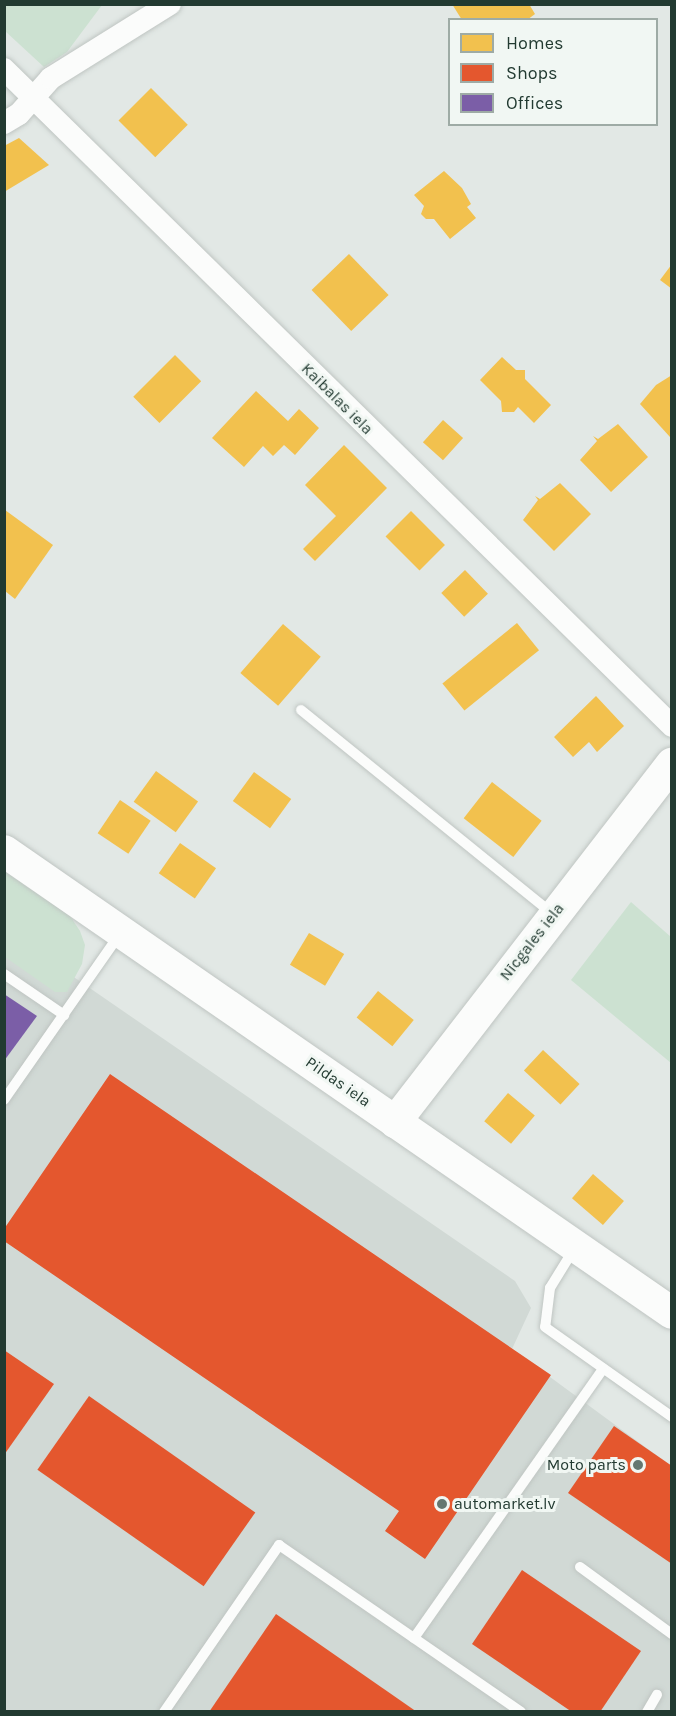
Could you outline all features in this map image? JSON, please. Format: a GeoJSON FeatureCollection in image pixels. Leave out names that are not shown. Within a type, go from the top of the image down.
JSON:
{"type":"FeatureCollection","features":[{"type":"Feature","properties":{"kind":"street"},"geometry":{"type":"LineString","coordinates":[[4,123],[19,114],[51,78],[170,4]]}},
{"type":"Feature","properties":{"kind":"street","name":"Kaibalas iela"},"geometry":{"type":"LineString","coordinates":[[4,69],[35,95],[338,400],[672,726]]}},
{"type":"Feature","properties":{"kind":"street","name":"Nīcgales iela"},"geometry":{"type":"LineString","coordinates":[[395,1122],[553,914],[672,764]]}},
{"type":"Feature","properties":{"kind":"street","name":"Pildas iela"},"geometry":{"type":"LineString","coordinates":[[4,851],[672,1314]]}},
{"type":"Feature","properties":{"kind":"lane"},"geometry":{"type":"LineString","coordinates":[[300,710],[553,914]]}},
{"type":"Feature","properties":{"kind":"lane"},"geometry":{"type":"LineString","coordinates":[[4,1100],[121,932]]}},
{"type":"Feature","properties":{"kind":"lane"},"geometry":{"type":"LineString","coordinates":[[4,974],[64,1014]]}},
{"type":"Feature","properties":{"kind":"lane"},"geometry":{"type":"LineString","coordinates":[[576,1246],[550,1288],[545,1327],[672,1417]]}},
{"type":"Feature","properties":{"kind":"lane"},"geometry":{"type":"LineString","coordinates":[[414,1638],[603,1369]]}},
{"type":"Feature","properties":{"kind":"lane"},"geometry":{"type":"LineString","coordinates":[[164,1712],[279,1545],[521,1712]]}},
{"type":"Feature","properties":{"kind":"lane"},"geometry":{"type":"LineString","coordinates":[[580,1567],[672,1634]]}},
{"type":"Feature","properties":{"kind":"lane"},"geometry":{"type":"LineString","coordinates":[[647,1712],[657,1695]]}},
{"type":"Feature","properties":{"kind":"shaded area"},"geometry":{"type":"Polygon","coordinates":[[[4,929],[515,1281],[531,1308],[512,1349],[671,1466],[671,1711],[5,1711],[4,929]]]}},
{"type":"Feature","properties":{"kind":"green space"},"geometry":{"type":"Polygon","coordinates":[[[5,4],[102,5],[67,52],[44,67],[5,31],[5,4]]]}},
{"type":"Feature","properties":{"kind":"green space"},"geometry":{"type":"Polygon","coordinates":[[[4,871],[70,916],[80,931],[85,945],[82,964],[67,992],[55,992],[5,957],[4,871]]]}},
{"type":"Feature","properties":{"kind":"green space"},"geometry":{"type":"Polygon","coordinates":[[[631,902],[671,937],[671,1063],[571,980],[631,902]]]}},
{"type":"Feature","properties":{"kind":"building: Homes"},"geometry":{"type":"Polygon","coordinates":[[[452,4],[529,4],[535,14],[530,18],[461,18],[452,4]]]}},
{"type":"Feature","properties":{"kind":"building: Homes"},"geometry":{"type":"Polygon","coordinates":[[[151,88],[188,125],[155,157],[118,121],[151,88]]]}},
{"type":"Feature","properties":{"kind":"building: Homes"},"geometry":{"type":"Polygon","coordinates":[[[19,138],[49,165],[4,192],[4,146],[19,138]]]}},
{"type":"Feature","properties":{"kind":"building: Homes"},"geometry":{"type":"Polygon","coordinates":[[[444,171],[462,188],[471,204],[467,207],[476,218],[450,239],[434,219],[426,219],[421,214],[424,206],[414,195],[444,171]]]}},
{"type":"Feature","properties":{"kind":"building: Homes"},"geometry":{"type":"Polygon","coordinates":[[[349,254],[389,295],[351,331],[312,290],[349,254]]]}},
{"type":"Feature","properties":{"kind":"building: Homes"},"geometry":{"type":"Polygon","coordinates":[[[672,264],[672,289],[660,280],[672,264]]]}},
{"type":"Feature","properties":{"kind":"building: Homes"},"geometry":{"type":"Polygon","coordinates":[[[175,355],[201,381],[159,423],[133,397],[175,355]]]}},
{"type":"Feature","properties":{"kind":"building: Homes"},"geometry":{"type":"Polygon","coordinates":[[[502,357],[516,370],[525,370],[525,379],[551,405],[534,423],[518,407],[514,412],[502,412],[501,401],[480,380],[502,357]]]}},
{"type":"Feature","properties":{"kind":"building: Homes"},"geometry":{"type":"Polygon","coordinates":[[[672,375],[672,435],[670,437],[640,404],[656,385],[672,375]]]}},
{"type":"Feature","properties":{"kind":"building: Homes"},"geometry":{"type":"Polygon","coordinates":[[[256,391],[288,421],[299,409],[319,428],[295,455],[284,445],[273,456],[263,446],[244,467],[212,438],[256,391]]]}},
{"type":"Feature","properties":{"kind":"building: Homes"},"geometry":{"type":"Polygon","coordinates":[[[443,420],[463,438],[443,460],[423,442],[443,420]]]}},
{"type":"Feature","properties":{"kind":"building: Homes"},"geometry":{"type":"Polygon","coordinates":[[[618,424],[648,457],[611,492],[580,460],[597,441],[593,436],[598,439],[618,424]]]}},
{"type":"Feature","properties":{"kind":"building: Homes"},"geometry":{"type":"Polygon","coordinates":[[[344,445],[387,488],[315,561],[303,549],[336,516],[305,485],[344,445]]]}},
{"type":"Feature","properties":{"kind":"building: Homes"},"geometry":{"type":"Polygon","coordinates":[[[560,483],[591,514],[554,551],[523,520],[538,500],[535,496],[540,499],[560,483]]]}},
{"type":"Feature","properties":{"kind":"building: Homes"},"geometry":{"type":"Polygon","coordinates":[[[5,510],[53,545],[15,599],[5,591],[5,510]]]}},
{"type":"Feature","properties":{"kind":"building: Homes"},"geometry":{"type":"Polygon","coordinates":[[[411,511],[445,545],[419,570],[386,536],[411,511]]]}},
{"type":"Feature","properties":{"kind":"building: Homes"},"geometry":{"type":"Polygon","coordinates":[[[465,570],[488,594],[464,617],[441,593],[465,570]]]}},
{"type":"Feature","properties":{"kind":"building: Homes"},"geometry":{"type":"Polygon","coordinates":[[[517,623],[539,650],[464,711],[442,683],[517,623]]]}},
{"type":"Feature","properties":{"kind":"building: Homes"},"geometry":{"type":"Polygon","coordinates":[[[283,624],[321,657],[278,706],[240,673],[283,624]]]}},
{"type":"Feature","properties":{"kind":"building: Homes"},"geometry":{"type":"Polygon","coordinates":[[[596,696],[624,726],[597,752],[589,742],[573,757],[554,737],[596,696]]]}},
{"type":"Feature","properties":{"kind":"building: Homes"},"geometry":{"type":"Polygon","coordinates":[[[156,771],[198,802],[176,832],[134,802],[156,771]]]}},
{"type":"Feature","properties":{"kind":"building: Homes"},"geometry":{"type":"Polygon","coordinates":[[[254,772],[291,799],[270,828],[233,801],[254,772]]]}},
{"type":"Feature","properties":{"kind":"building: Homes"},"geometry":{"type":"Polygon","coordinates":[[[492,782],[542,821],[513,857],[464,818],[492,782]]]}},
{"type":"Feature","properties":{"kind":"building: Homes"},"geometry":{"type":"Polygon","coordinates":[[[120,800],[151,821],[128,854],[98,833],[120,800]]]}},
{"type":"Feature","properties":{"kind":"building: Homes"},"geometry":{"type":"Polygon","coordinates":[[[180,843],[216,868],[195,899],[159,873],[180,843]]]}},
{"type":"Feature","properties":{"kind":"building: Homes"},"geometry":{"type":"Polygon","coordinates":[[[309,933],[344,954],[325,986],[290,965],[309,933]]]}},
{"type":"Feature","properties":{"kind":"building: Homes"},"geometry":{"type":"Polygon","coordinates":[[[378,991],[414,1020],[392,1046],[357,1017],[378,991]]]}},
{"type":"Feature","properties":{"kind":"building: Homes"},"geometry":{"type":"Polygon","coordinates":[[[543,1050],[580,1084],[560,1105],[524,1070],[543,1050]]]}},
{"type":"Feature","properties":{"kind":"building: Homes"},"geometry":{"type":"Polygon","coordinates":[[[508,1093],[535,1115],[511,1144],[484,1121],[508,1093]]]}},
{"type":"Feature","properties":{"kind":"building: Homes"},"geometry":{"type":"Polygon","coordinates":[[[593,1174],[624,1201],[603,1225],[572,1198],[593,1174]]]}},
{"type":"Feature","properties":{"kind":"building: Shops"},"geometry":{"type":"Polygon","coordinates":[[[110,1074],[551,1375],[425,1559],[385,1531],[399,1511],[4,1241],[4,1229],[110,1074]]]}},
{"type":"Feature","properties":{"kind":"building: Shops"},"geometry":{"type":"Polygon","coordinates":[[[4,1350],[54,1384],[4,1455],[4,1350]]]}},
{"type":"Feature","properties":{"kind":"building: Shops"},"geometry":{"type":"Polygon","coordinates":[[[89,1396],[255,1512],[204,1586],[37,1470],[89,1396]]]}},
{"type":"Feature","properties":{"kind":"building: Shops"},"geometry":{"type":"Polygon","coordinates":[[[614,1426],[672,1466],[672,1564],[568,1493],[614,1426]]]}},
{"type":"Feature","properties":{"kind":"building: Shops"},"geometry":{"type":"Polygon","coordinates":[[[522,1570],[641,1651],[600,1712],[572,1712],[472,1644],[522,1570]]]}},
{"type":"Feature","properties":{"kind":"building: Shops"},"geometry":{"type":"Polygon","coordinates":[[[276,1614],[417,1712],[209,1712],[276,1614]]]}},
{"type":"Feature","properties":{"kind":"building: Offices"},"geometry":{"type":"Polygon","coordinates":[[[4,994],[37,1016],[4,1061],[4,994]]]}},
{"type":"Feature","properties":{"kind":"place","name":"Moto parts"},"geometry":{"type":"Point","coordinates":[638,1465]}},
{"type":"Feature","properties":{"kind":"place","name":"automarket.lv"},"geometry":{"type":"Point","coordinates":[442,1504]}}]}
